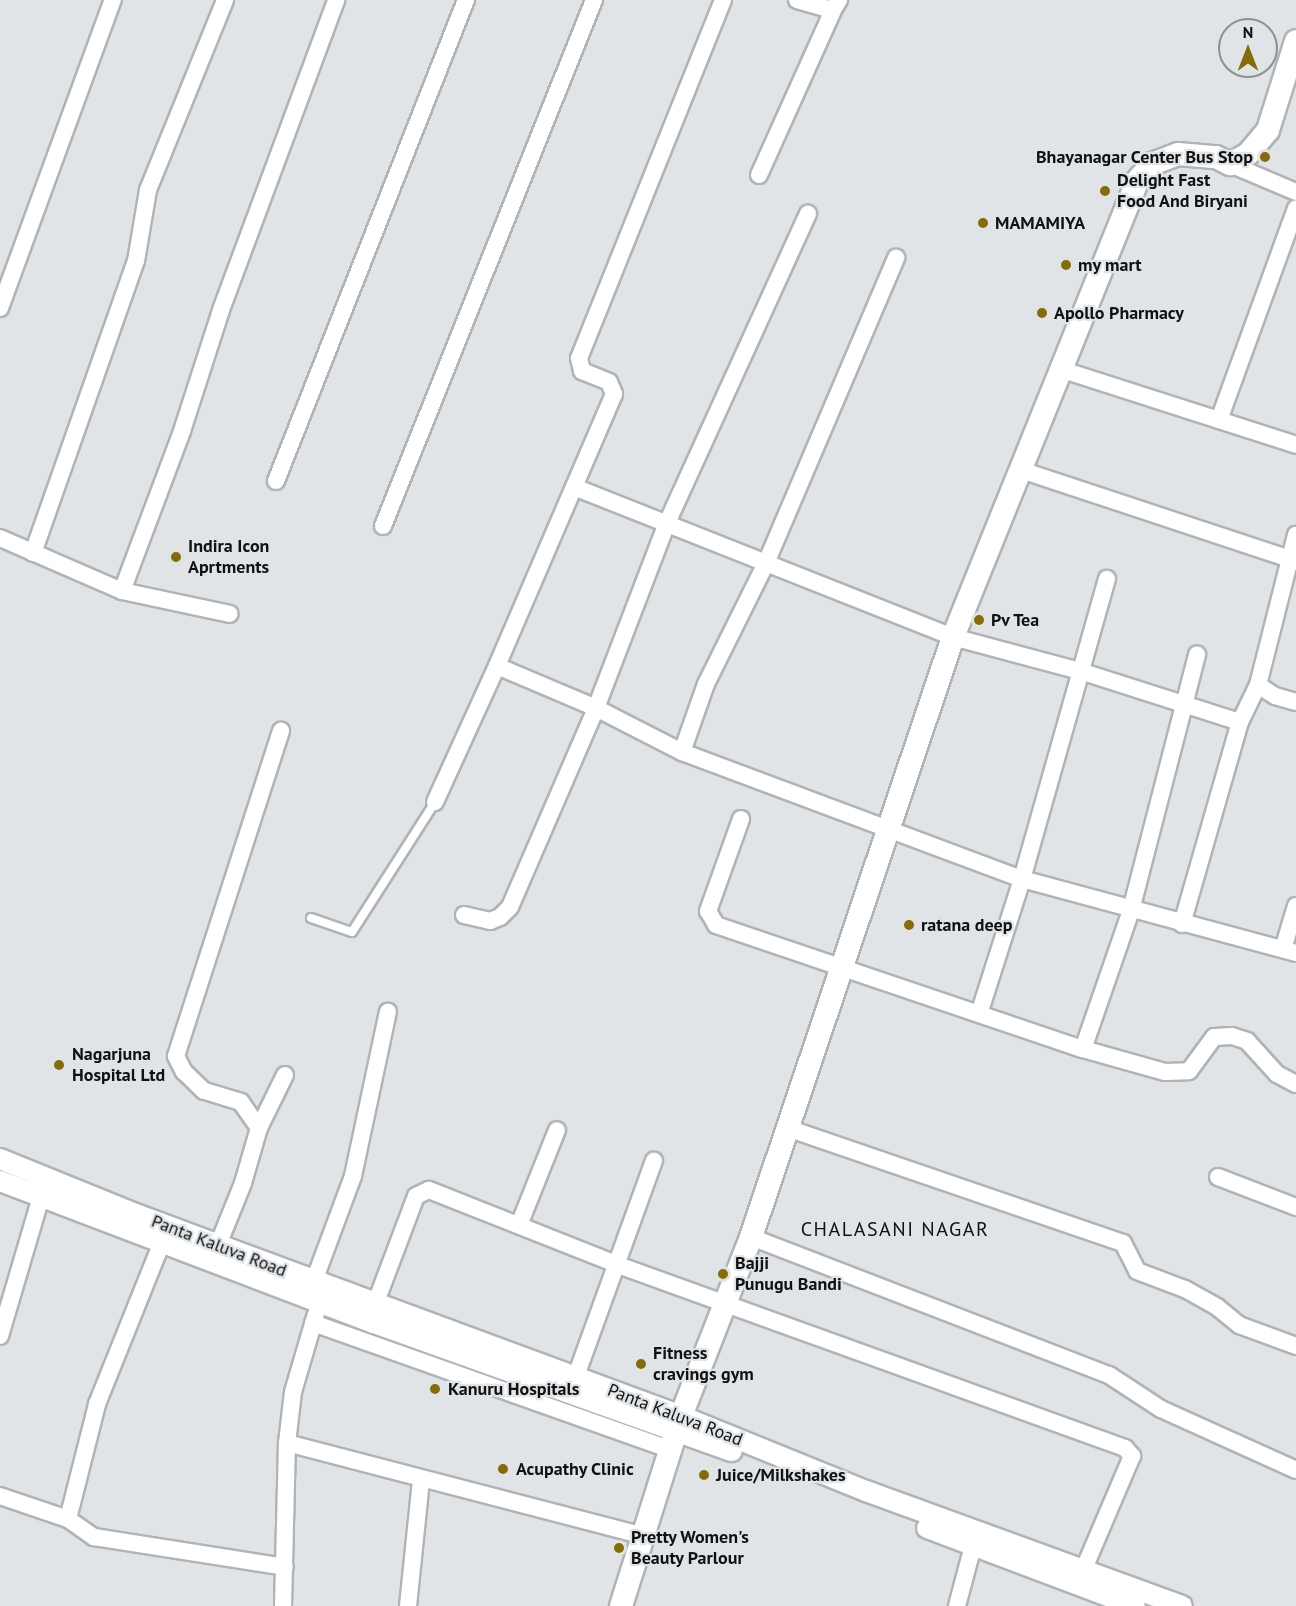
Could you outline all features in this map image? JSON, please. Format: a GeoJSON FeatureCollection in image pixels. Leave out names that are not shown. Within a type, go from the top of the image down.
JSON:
{"type":"FeatureCollection","features":[{"type":"Feature","properties":{"kind":"main road"},"geometry":{"type":"LineString","coordinates":[[621,1606],[677,1432],[751,1237],[953,637],[1063,370],[1137,181],[1152,164],[1178,154],[1216,157],[1230,164],[1248,154],[1268,130],[1296,41]]}},
{"type":"Feature","properties":{"kind":"street"},"geometry":{"type":"LineString","coordinates":[[0,309],[113,0]]}},
{"type":"Feature","properties":{"kind":"street"},"geometry":{"type":"LineString","coordinates":[[33,553],[136,261],[148,190],[225,0]]}},
{"type":"Feature","properties":{"kind":"street"},"geometry":{"type":"LineString","coordinates":[[122,591],[182,431],[220,310],[336,0]]}},
{"type":"Feature","properties":{"kind":"street"},"geometry":{"type":"LineString","coordinates":[[276,481],[466,0]]}},
{"type":"Feature","properties":{"kind":"street"},"geometry":{"type":"LineString","coordinates":[[383,526],[594,0]]}},
{"type":"Feature","properties":{"kind":"street"},"geometry":{"type":"LineString","coordinates":[[435,802],[497,666],[615,391],[609,382],[582,370],[579,358],[723,0]]}},
{"type":"Feature","properties":{"kind":"street"},"geometry":{"type":"LineString","coordinates":[[759,175],[836,5],[797,0]]}},
{"type":"Feature","properties":{"kind":"street"},"geometry":{"type":"LineString","coordinates":[[1230,164],[1296,192]]}},
{"type":"Feature","properties":{"kind":"street"},"geometry":{"type":"LineString","coordinates":[[1219,420],[1296,209]]}},
{"type":"Feature","properties":{"kind":"street"},"geometry":{"type":"LineString","coordinates":[[464,915],[490,921],[500,917],[510,907],[596,708],[667,523],[808,214]]}},
{"type":"Feature","properties":{"kind":"street"},"geometry":{"type":"LineString","coordinates":[[682,752],[706,684],[766,563],[896,258]]}},
{"type":"Feature","properties":{"kind":"street"},"geometry":{"type":"LineString","coordinates":[[1063,370],[1296,445]]}},
{"type":"Feature","properties":{"kind":"street"},"geometry":{"type":"LineString","coordinates":[[1021,470],[1293,560]]}},
{"type":"Feature","properties":{"kind":"street"},"geometry":{"type":"LineString","coordinates":[[574,487],[953,637],[1080,671],[1182,707],[1240,722]]}},
{"type":"Feature","properties":{"kind":"street"},"geometry":{"type":"LineString","coordinates":[[1182,924],[1240,722],[1258,685],[1293,560],[1296,536]]}},
{"type":"Feature","properties":{"kind":"street"},"geometry":{"type":"LineString","coordinates":[[0,538],[122,591],[230,614]]}},
{"type":"Feature","properties":{"kind":"street"},"geometry":{"type":"LineString","coordinates":[[979,1014],[1022,879],[1107,579]]}},
{"type":"Feature","properties":{"kind":"street"},"geometry":{"type":"LineString","coordinates":[[1083,1049],[1131,910],[1197,654]]}},
{"type":"Feature","properties":{"kind":"street"},"geometry":{"type":"LineString","coordinates":[[497,666],[596,708],[682,752],[890,827],[1022,879],[1289,951],[1296,906]]}},
{"type":"Feature","properties":{"kind":"street"},"geometry":{"type":"LineString","coordinates":[[1258,685],[1275,696],[1296,702]]}},
{"type":"Feature","properties":{"kind":"street"},"geometry":{"type":"LineString","coordinates":[[258,1128],[241,1102],[204,1092],[184,1072],[176,1056],[281,731]]}},
{"type":"Feature","properties":{"kind":"street"},"geometry":{"type":"LineString","coordinates":[[741,819],[708,911],[710,919],[716,925],[1083,1049],[1176,1074],[1189,1071],[1214,1037],[1232,1036],[1247,1041],[1277,1074],[1296,1084]]}},
{"type":"Feature","properties":{"kind":"street"},"geometry":{"type":"LineString","coordinates":[[314,1281],[353,1176],[388,1012]]}},
{"type":"Feature","properties":{"kind":"street"},"geometry":{"type":"LineString","coordinates":[[218,1245],[243,1183],[258,1128],[285,1075]]}},
{"type":"Feature","properties":{"kind":"street"},"geometry":{"type":"LineString","coordinates":[[787,1128],[1123,1243],[1137,1271],[1185,1289],[1217,1307],[1239,1325],[1296,1346]]}},
{"type":"Feature","properties":{"kind":"street"},"geometry":{"type":"LineString","coordinates":[[519,1225],[557,1130]]}},
{"type":"Feature","properties":{"kind":"street","name":"Panta Kaluva Road"},"geometry":{"type":"LineString","coordinates":[[0,1160],[218,1245],[576,1376],[677,1432],[866,1491],[1182,1606]]}},
{"type":"Feature","properties":{"kind":"street"},"geometry":{"type":"LineString","coordinates":[[576,1376],[654,1161]]}},
{"type":"Feature","properties":{"kind":"street"},"geometry":{"type":"LineString","coordinates":[[0,1336],[41,1197],[40,1176]]}},
{"type":"Feature","properties":{"kind":"street"},"geometry":{"type":"LineString","coordinates":[[1218,1177],[1296,1207]]}},
{"type":"Feature","properties":{"kind":"street","name":"Panta Kaluva Road"},"geometry":{"type":"LineString","coordinates":[[0,1181],[164,1240],[319,1302],[677,1432],[1135,1606]]}},
{"type":"Feature","properties":{"kind":"street"},"geometry":{"type":"LineString","coordinates":[[376,1302],[416,1196],[429,1190],[618,1264],[1129,1451],[1132,1456],[1126,1473],[1083,1571]]}},
{"type":"Feature","properties":{"kind":"street"},"geometry":{"type":"LineString","coordinates":[[751,1237],[1109,1376],[1161,1409],[1296,1470]]}},
{"type":"Feature","properties":{"kind":"street"},"geometry":{"type":"LineString","coordinates":[[68,1520],[97,1404],[164,1240]]}},
{"type":"Feature","properties":{"kind":"street"},"geometry":{"type":"LineString","coordinates":[[282,1606],[285,1567],[287,1443],[293,1392],[319,1302]]}},
{"type":"Feature","properties":{"kind":"street"},"geometry":{"type":"LineString","coordinates":[[313,1323],[677,1432]]}},
{"type":"Feature","properties":{"kind":"street"},"geometry":{"type":"LineString","coordinates":[[287,1443],[421,1480],[644,1536]]}},
{"type":"Feature","properties":{"kind":"street"},"geometry":{"type":"LineString","coordinates":[[408,1606],[421,1480]]}},
{"type":"Feature","properties":{"kind":"street"},"geometry":{"type":"LineString","coordinates":[[0,1496],[68,1520],[94,1537],[285,1567]]}},
{"type":"Feature","properties":{"kind":"street"},"geometry":{"type":"LineString","coordinates":[[957,1606],[973,1546]]}},
{"type":"Feature","properties":{"kind":"lane"},"geometry":{"type":"LineString","coordinates":[[310,918],[352,932],[435,802]]}},
{"type":"Feature","properties":{"kind":"place","name":"Bhayanagar Center Bus Stop"},"geometry":{"type":"Point","coordinates":[1265,157]}},
{"type":"Feature","properties":{"kind":"place","name":"Delight Fast Food And Biryani"},"geometry":{"type":"Point","coordinates":[1105,191]}},
{"type":"Feature","properties":{"kind":"place","name":"MAMAMIYA"},"geometry":{"type":"Point","coordinates":[983,223]}},
{"type":"Feature","properties":{"kind":"place","name":"my mart"},"geometry":{"type":"Point","coordinates":[1066,265]}},
{"type":"Feature","properties":{"kind":"place","name":"Apollo Pharmacy"},"geometry":{"type":"Point","coordinates":[1042,313]}},
{"type":"Feature","properties":{"kind":"place","name":"Indira Icon Aprtments"},"geometry":{"type":"Point","coordinates":[176,557]}},
{"type":"Feature","properties":{"kind":"place","name":"Pv Tea"},"geometry":{"type":"Point","coordinates":[979,620]}},
{"type":"Feature","properties":{"kind":"place","name":"ratana deep"},"geometry":{"type":"Point","coordinates":[909,925]}},
{"type":"Feature","properties":{"kind":"place","name":"Nagarjuna Hospital Ltd"},"geometry":{"type":"Point","coordinates":[59,1065]}},
{"type":"Feature","properties":{"kind":"place","name":"Bajji Punugu Bandi"},"geometry":{"type":"Point","coordinates":[723,1274]}},
{"type":"Feature","properties":{"kind":"place","name":"Fitness cravings gym"},"geometry":{"type":"Point","coordinates":[641,1364]}},
{"type":"Feature","properties":{"kind":"place","name":"Kanuru Hospitals"},"geometry":{"type":"Point","coordinates":[435,1389]}},
{"type":"Feature","properties":{"kind":"place","name":"Acupathy Clinic"},"geometry":{"type":"Point","coordinates":[503,1469]}},
{"type":"Feature","properties":{"kind":"place","name":"Juice/Milkshakes"},"geometry":{"type":"Point","coordinates":[704,1475]}},
{"type":"Feature","properties":{"kind":"place","name":"Pretty Women's Beauty Parlour"},"geometry":{"type":"Point","coordinates":[619,1548]}},
{"type":"Feature","properties":{"kind":"district","name":"CHALASANI NAGAR"},"geometry":{"type":"Point","coordinates":[895,1229]}}]}
